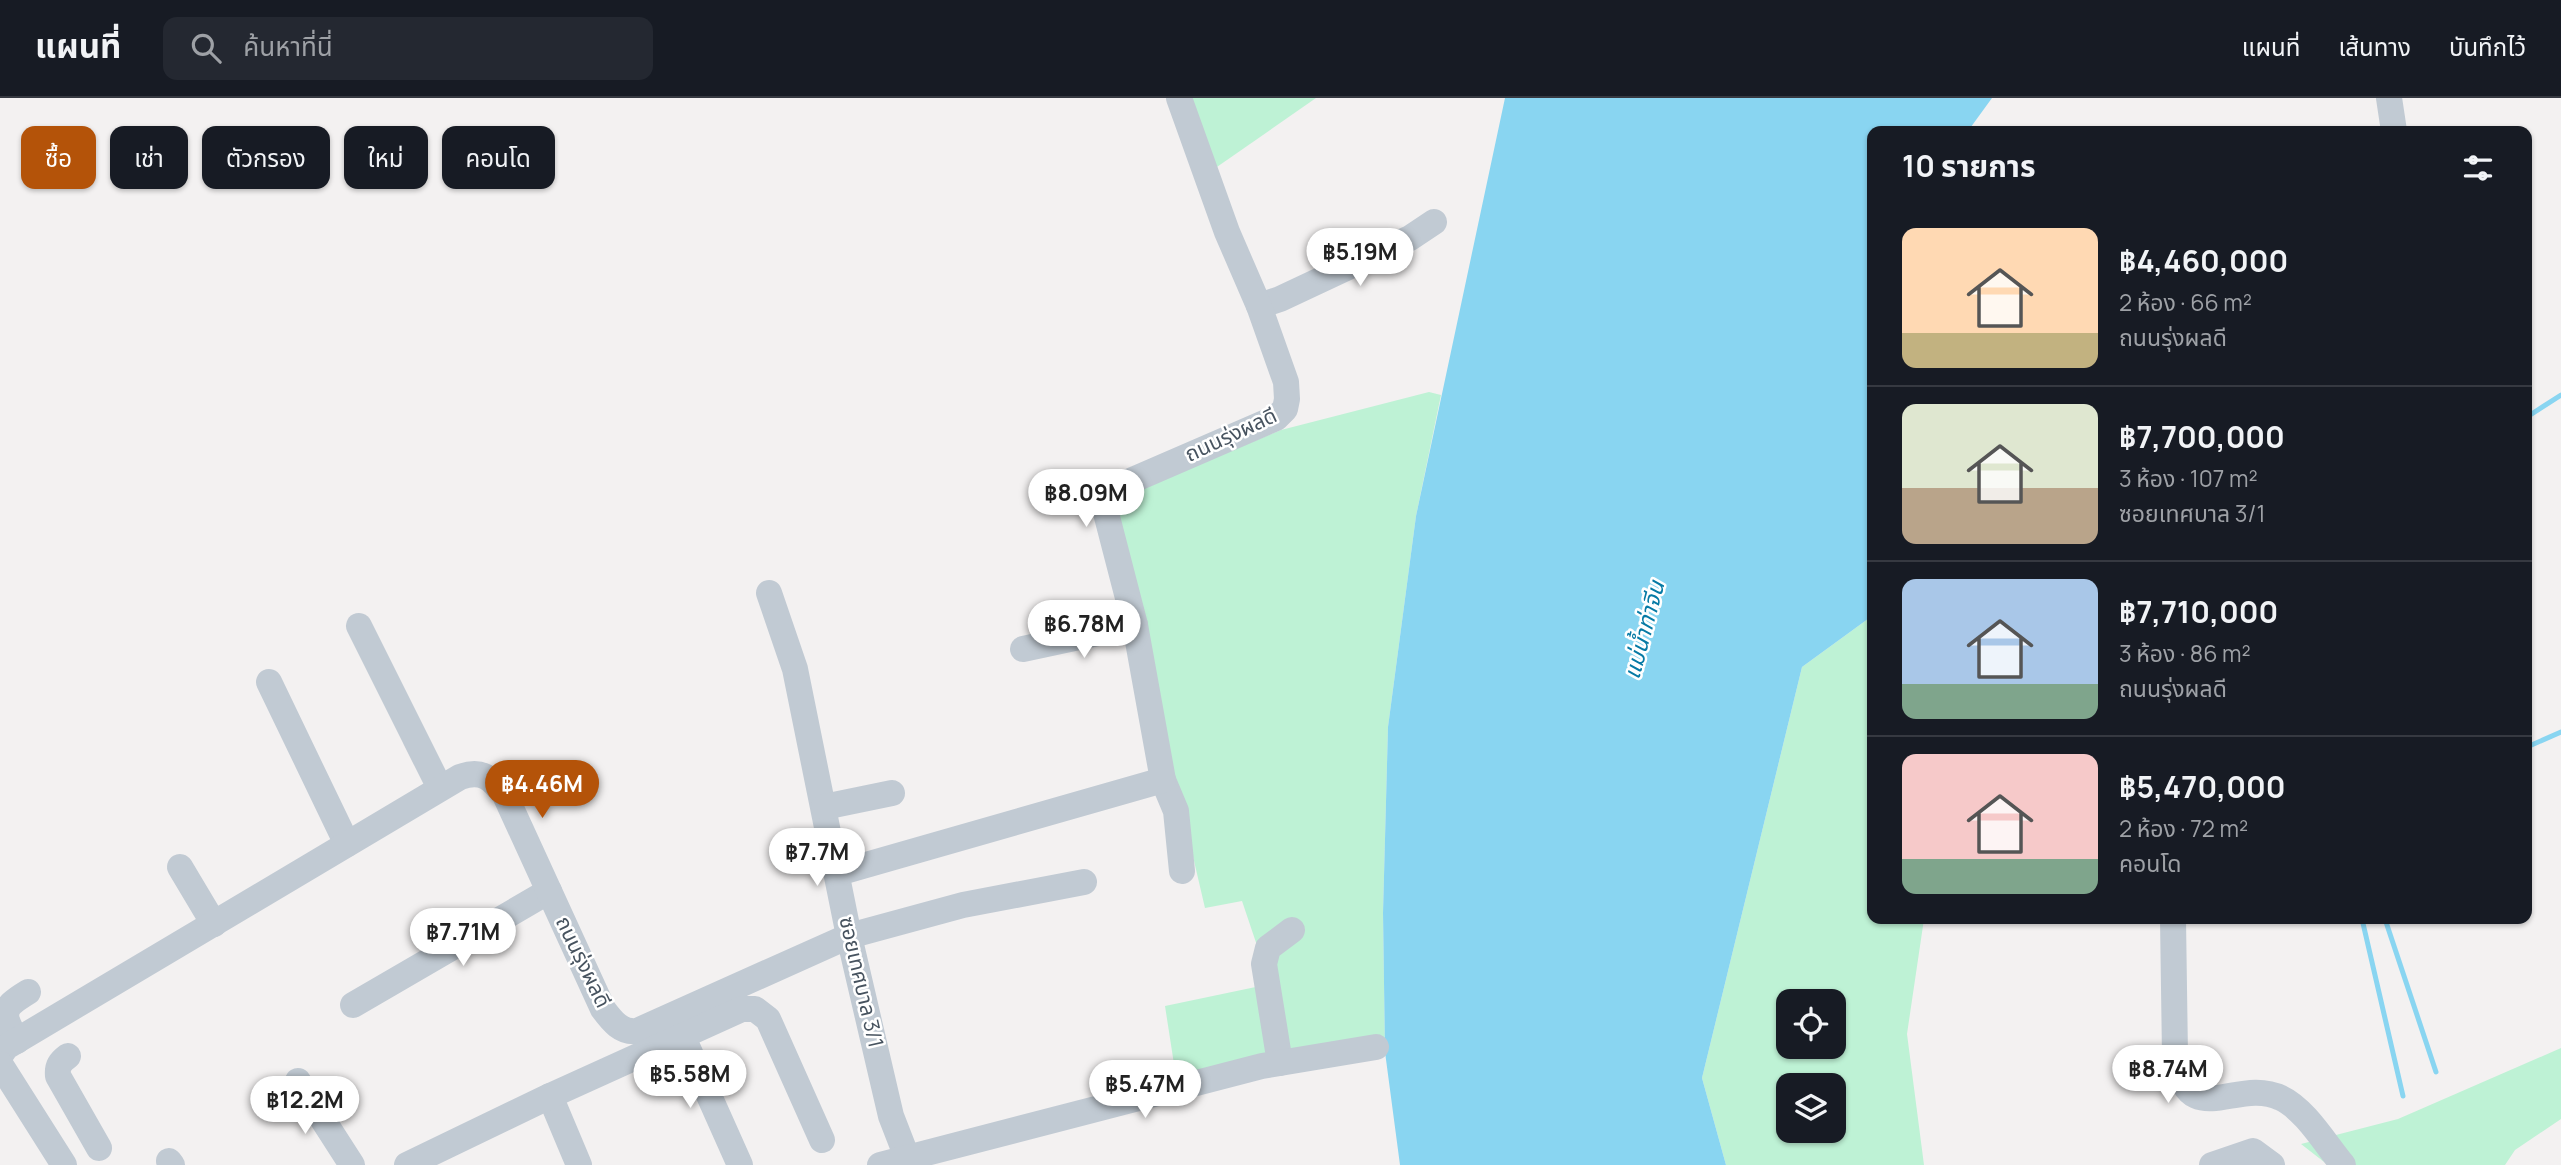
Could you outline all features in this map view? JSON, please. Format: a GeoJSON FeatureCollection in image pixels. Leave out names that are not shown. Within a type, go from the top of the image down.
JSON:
{"type":"FeatureCollection","features":[{"type":"Feature","properties":{"kind":"street","name":"ถนนรุ่งผลดี"},"geometry":{"type":"LineString","coordinates":[[1179,98],[1227,232],[1259,306],[1287,388],[1287,399],[1281,414],[1112,489],[1105,497],[1106,513],[1135,625],[1163,780],[1176,811],[1182,871]]}},
{"type":"Feature","properties":{"kind":"street"},"geometry":{"type":"LineString","coordinates":[[2389,98],[2393,126]]}},
{"type":"Feature","properties":{"kind":"street"},"geometry":{"type":"LineString","coordinates":[[1259,306],[1280,299],[1410,238],[1434,222]]}},
{"type":"Feature","properties":{"kind":"street","name":"ซอยเทศบาล 3/1"},"geometry":{"type":"LineString","coordinates":[[769,593],[795,669],[849,936],[891,1116],[909,1161]]}},
{"type":"Feature","properties":{"kind":"street"},"geometry":{"type":"LineString","coordinates":[[1023,649],[1135,625]]}},
{"type":"Feature","properties":{"kind":"street"},"geometry":{"type":"LineString","coordinates":[[359,626],[440,788]]}},
{"type":"Feature","properties":{"kind":"street"},"geometry":{"type":"LineString","coordinates":[[269,682],[348,844]]}},
{"type":"Feature","properties":{"kind":"street","name":"ถนนรุ่งผลดี"},"geometry":{"type":"LineString","coordinates":[[9,1049],[440,788],[472,773],[483,775],[494,782],[505,795],[603,1009],[616,1025],[631,1032],[849,936],[963,905],[1084,882]]}},
{"type":"Feature","properties":{"kind":"street"},"geometry":{"type":"LineString","coordinates":[[838,873],[1163,780]]}},
{"type":"Feature","properties":{"kind":"street"},"geometry":{"type":"LineString","coordinates":[[824,807],[892,793]]}},
{"type":"Feature","properties":{"kind":"street"},"geometry":{"type":"LineString","coordinates":[[180,867],[214,924]]}},
{"type":"Feature","properties":{"kind":"street"},"geometry":{"type":"LineString","coordinates":[[352,1005],[549,891]]}},
{"type":"Feature","properties":{"kind":"street"},"geometry":{"type":"LineString","coordinates":[[2174,924],[2175,1056],[2178,1076],[2184,1088],[2191,1094],[2205,1098],[2266,1093],[2283,1098],[2311,1124],[2343,1165]]}},
{"type":"Feature","properties":{"kind":"street"},"geometry":{"type":"LineString","coordinates":[[1280,1063],[1264,964],[1268,948],[1292,930]]}},
{"type":"Feature","properties":{"kind":"street"},"geometry":{"type":"LineString","coordinates":[[9,1049],[5,1013],[13,1001],[28,992]]}},
{"type":"Feature","properties":{"kind":"street"},"geometry":{"type":"LineString","coordinates":[[423,1161],[550,1096],[682,1035],[749,1008],[762,1012],[768,1019],[822,1140]]}},
{"type":"Feature","properties":{"kind":"street"},"geometry":{"type":"LineString","coordinates":[[682,1035],[740,1165]]}},
{"type":"Feature","properties":{"kind":"street"},"geometry":{"type":"LineString","coordinates":[[880,1165],[909,1161],[1280,1063],[1376,1047]]}},
{"type":"Feature","properties":{"kind":"street"},"geometry":{"type":"LineString","coordinates":[[68,1056],[57,1068],[63,1088],[99,1148]]}},
{"type":"Feature","properties":{"kind":"street"},"geometry":{"type":"LineString","coordinates":[[0,1064],[64,1165]]}},
{"type":"Feature","properties":{"kind":"street"},"geometry":{"type":"LineString","coordinates":[[298,1081],[352,1165]]}},
{"type":"Feature","properties":{"kind":"street"},"geometry":{"type":"LineString","coordinates":[[28,1107],[63,1088]]}},
{"type":"Feature","properties":{"kind":"street"},"geometry":{"type":"LineString","coordinates":[[550,1096],[579,1165]]}},
{"type":"Feature","properties":{"kind":"street"},"geometry":{"type":"LineString","coordinates":[[2212,1165],[2253,1151],[2272,1165]]}},
{"type":"Feature","properties":{"kind":"green space"},"geometry":{"type":"Polygon","coordinates":[[[1186,98],[1316,98],[1214,169],[1186,98]]]}},
{"type":"Feature","properties":{"kind":"green space"},"geometry":{"type":"Polygon","coordinates":[[[1429,392],[1441,395],[1416,516],[1388,727],[1383,913],[1385,1052],[1176,1077],[1165,1006],[1270,984],[1242,901],[1205,908],[1114,518],[1120,496],[1281,430],[1429,392]]]}},
{"type":"Feature","properties":{"kind":"green space"},"geometry":{"type":"Polygon","coordinates":[[[1867,620],[1867,924],[1923,924],[1907,1034],[1924,1165],[1726,1165],[1702,1078],[1802,667],[1867,620]]]}},
{"type":"Feature","properties":{"kind":"green space"},"geometry":{"type":"Polygon","coordinates":[[[2561,1048],[2561,1119],[2515,1150],[2505,1165],[2328,1165],[2301,1144],[2398,1119],[2561,1048]]]}},
{"type":"Feature","properties":{"kind":"water","name":"แม่น้ำท่าจีน"},"geometry":{"type":"Polygon","coordinates":[[[1505,98],[1992,98],[1972,126],[1867,126],[1867,620],[1802,667],[1702,1078],[1726,1165],[1400,1165],[1385,1052],[1383,913],[1388,727],[1416,516],[1505,98]]]}},
{"type":"Feature","properties":{"kind":"waterway"},"geometry":{"type":"LineString","coordinates":[[2532,414],[2561,395]]}},
{"type":"Feature","properties":{"kind":"waterway"},"geometry":{"type":"LineString","coordinates":[[2532,745],[2561,732]]}},
{"type":"Feature","properties":{"kind":"waterway"},"geometry":{"type":"LineString","coordinates":[[2363,924],[2403,1096]]}},
{"type":"Feature","properties":{"kind":"waterway"},"geometry":{"type":"LineString","coordinates":[[2387,924],[2436,1072]]}}]}
